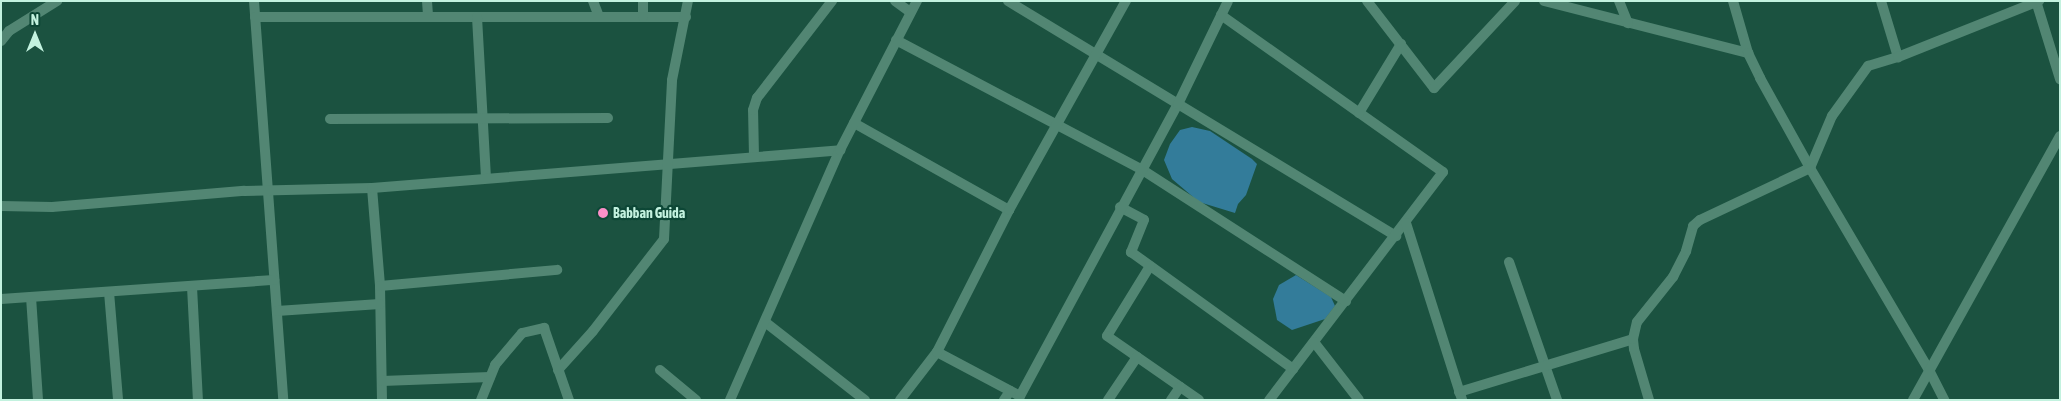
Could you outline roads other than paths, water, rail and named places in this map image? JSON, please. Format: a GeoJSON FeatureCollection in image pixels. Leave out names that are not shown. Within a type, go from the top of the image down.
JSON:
{"type":"FeatureCollection","features":[{"type":"Feature","properties":{"kind":"street"},"geometry":{"type":"LineString","coordinates":[[1,41],[8,31],[58,1]]}},
{"type":"Feature","properties":{"kind":"street"},"geometry":{"type":"LineString","coordinates":[[254,1],[283,400]]}},
{"type":"Feature","properties":{"kind":"street"},"geometry":{"type":"LineString","coordinates":[[428,1],[428,17]]}},
{"type":"Feature","properties":{"kind":"street"},"geometry":{"type":"LineString","coordinates":[[593,1],[599,17]]}},
{"type":"Feature","properties":{"kind":"street"},"geometry":{"type":"LineString","coordinates":[[643,1],[643,17]]}},
{"type":"Feature","properties":{"kind":"street"},"geometry":{"type":"LineString","coordinates":[[558,370],[593,331],[664,239],[672,80],[688,1]]}},
{"type":"Feature","properties":{"kind":"street"},"geometry":{"type":"LineString","coordinates":[[754,156],[753,110],[757,98],[832,1]]}},
{"type":"Feature","properties":{"kind":"street"},"geometry":{"type":"LineString","coordinates":[[895,1],[910,12]]}},
{"type":"Feature","properties":{"kind":"street"},"geometry":{"type":"LineString","coordinates":[[730,400],[840,150],[917,1]]}},
{"type":"Feature","properties":{"kind":"street"},"geometry":{"type":"LineString","coordinates":[[1008,1],[1396,236]]}},
{"type":"Feature","properties":{"kind":"street"},"geometry":{"type":"LineString","coordinates":[[900,400],[937,352],[1009,210],[1126,1]]}},
{"type":"Feature","properties":{"kind":"street"},"geometry":{"type":"LineString","coordinates":[[937,352],[1007,395],[1020,396],[1120,207],[1178,104],[1228,1]]}},
{"type":"Feature","properties":{"kind":"street"},"geometry":{"type":"LineString","coordinates":[[1367,1],[1434,88],[1515,1]]}},
{"type":"Feature","properties":{"kind":"street"},"geometry":{"type":"LineString","coordinates":[[1544,1],[1748,53]]}},
{"type":"Feature","properties":{"kind":"street"},"geometry":{"type":"LineString","coordinates":[[1619,1],[1628,23]]}},
{"type":"Feature","properties":{"kind":"street"},"geometry":{"type":"LineString","coordinates":[[1733,1],[1748,53],[1810,168],[1929,370],[1944,400]]}},
{"type":"Feature","properties":{"kind":"street"},"geometry":{"type":"LineString","coordinates":[[1881,1],[1898,57]]}},
{"type":"Feature","properties":{"kind":"street"},"geometry":{"type":"LineString","coordinates":[[1650,400],[1634,349],[1633,339],[1637,322],[1673,277],[1686,251],[1693,226],[1700,220],[1810,168],[1832,116],[1868,66],[1898,57],[2037,1],[2060,79]]}},
{"type":"Feature","properties":{"kind":"street"},"geometry":{"type":"LineString","coordinates":[[1221,15],[1443,172],[1406,223],[1269,400]]}},
{"type":"Feature","properties":{"kind":"street"},"geometry":{"type":"LineString","coordinates":[[255,17],[686,17]]}},
{"type":"Feature","properties":{"kind":"street"},"geometry":{"type":"LineString","coordinates":[[477,17],[481,119],[486,178]]}},
{"type":"Feature","properties":{"kind":"street"},"geometry":{"type":"LineString","coordinates":[[896,40],[1056,126],[1141,169],[1346,300]]}},
{"type":"Feature","properties":{"kind":"street"},"geometry":{"type":"LineString","coordinates":[[1360,113],[1401,44]]}},
{"type":"Feature","properties":{"kind":"street"},"geometry":{"type":"LineString","coordinates":[[330,119],[608,118]]}},
{"type":"Feature","properties":{"kind":"street"},"geometry":{"type":"LineString","coordinates":[[854,123],[1009,210]]}},
{"type":"Feature","properties":{"kind":"street"},"geometry":{"type":"LineString","coordinates":[[1913,400],[2060,136]]}},
{"type":"Feature","properties":{"kind":"street"},"geometry":{"type":"LineString","coordinates":[[1,206],[52,207],[268,190],[372,188],[668,162],[840,150]]}},
{"type":"Feature","properties":{"kind":"street"},"geometry":{"type":"LineString","coordinates":[[372,188],[380,286],[382,400]]}},
{"type":"Feature","properties":{"kind":"street"},"geometry":{"type":"LineString","coordinates":[[1120,207],[1144,220],[1131,252],[1293,369]]}},
{"type":"Feature","properties":{"kind":"street"},"geometry":{"type":"LineString","coordinates":[[1406,223],[1460,396],[1545,366],[1633,339]]}},
{"type":"Feature","properties":{"kind":"street"},"geometry":{"type":"LineString","coordinates":[[1509,262],[1557,400]]}},
{"type":"Feature","properties":{"kind":"street"},"geometry":{"type":"LineString","coordinates":[[1150,266],[1107,336],[1199,400]]}},
{"type":"Feature","properties":{"kind":"street"},"geometry":{"type":"LineString","coordinates":[[380,286],[557,270]]}},
{"type":"Feature","properties":{"kind":"street"},"geometry":{"type":"LineString","coordinates":[[1,299],[274,280]]}},
{"type":"Feature","properties":{"kind":"street"},"geometry":{"type":"LineString","coordinates":[[192,287],[198,400]]}},
{"type":"Feature","properties":{"kind":"street"},"geometry":{"type":"LineString","coordinates":[[109,292],[118,400]]}},
{"type":"Feature","properties":{"kind":"street"},"geometry":{"type":"LineString","coordinates":[[31,297],[38,400]]}},
{"type":"Feature","properties":{"kind":"street"},"geometry":{"type":"LineString","coordinates":[[277,311],[380,304]]}},
{"type":"Feature","properties":{"kind":"street"},"geometry":{"type":"LineString","coordinates":[[765,322],[866,400]]}},
{"type":"Feature","properties":{"kind":"street"},"geometry":{"type":"LineString","coordinates":[[481,400],[496,365],[522,333],[544,328],[569,400]]}},
{"type":"Feature","properties":{"kind":"street"},"geometry":{"type":"LineString","coordinates":[[1314,342],[1359,400]]}},
{"type":"Feature","properties":{"kind":"street"},"geometry":{"type":"LineString","coordinates":[[1108,400],[1137,357]]}},
{"type":"Feature","properties":{"kind":"street"},"geometry":{"type":"LineString","coordinates":[[660,370],[696,400]]}},
{"type":"Feature","properties":{"kind":"street"},"geometry":{"type":"LineString","coordinates":[[382,381],[490,377]]}},
{"type":"Feature","properties":{"kind":"street"},"geometry":{"type":"LineString","coordinates":[[1171,400],[1180,386]]}},
{"type":"Feature","properties":{"kind":"water"},"geometry":{"type":"Polygon","coordinates":[[[1192,127],[1210,131],[1257,164],[1246,195],[1238,204],[1235,213],[1199,202],[1172,179],[1164,160],[1170,144],[1180,130],[1192,127]]]}},
{"type":"Feature","properties":{"kind":"water"},"geometry":{"type":"Polygon","coordinates":[[[1296,275],[1331,297],[1335,306],[1325,319],[1292,330],[1277,320],[1273,299],[1279,285],[1296,275]]]}},
{"type":"Feature","properties":{"kind":"place","name":"Babban Guida"},"geometry":{"type":"Point","coordinates":[603,213]}}]}
